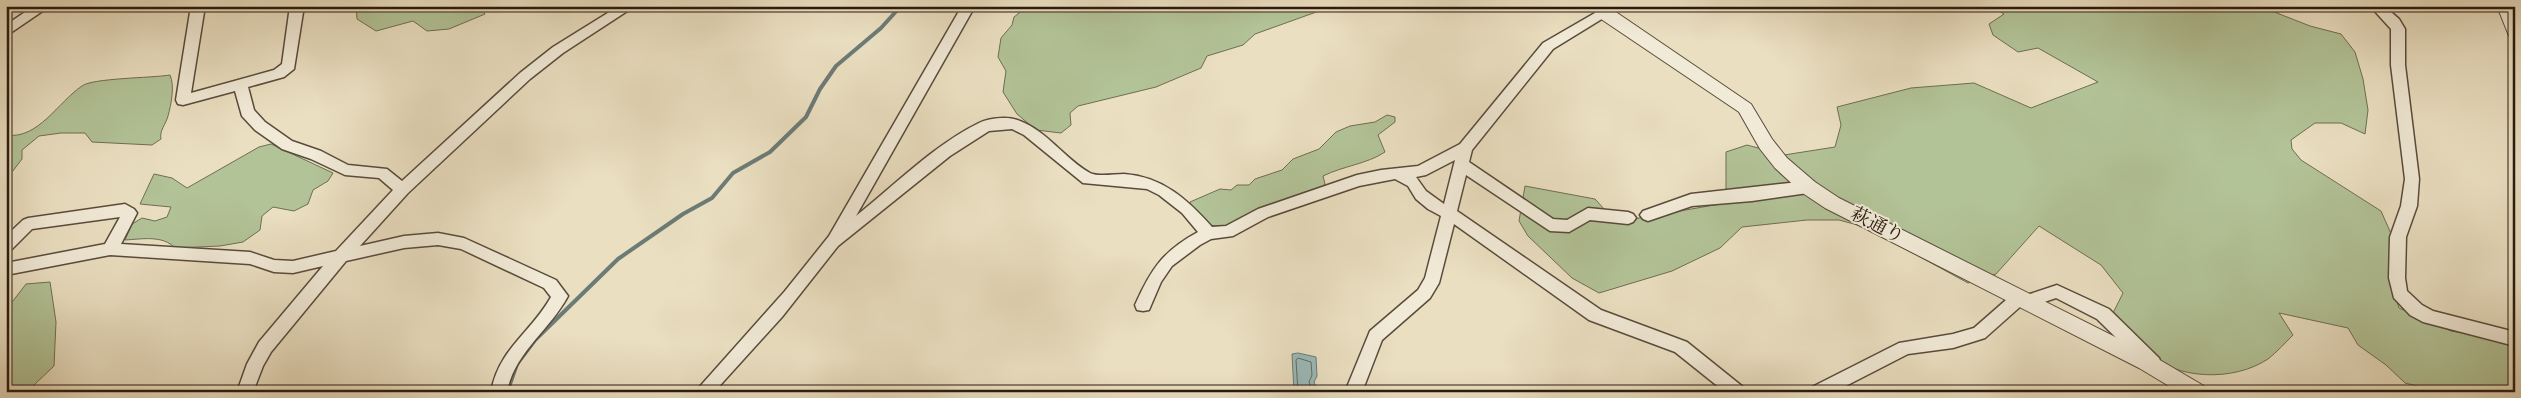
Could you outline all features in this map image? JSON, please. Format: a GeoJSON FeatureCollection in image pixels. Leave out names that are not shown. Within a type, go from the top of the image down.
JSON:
{"type":"FeatureCollection","features":[{"type":"Feature","properties":{"kind":"street"},"geometry":{"type":"LineString","coordinates":[[6,32],[44,6]]}},
{"type":"Feature","properties":{"kind":"street"},"geometry":{"type":"LineString","coordinates":[[198,6],[183,100],[279,74],[289,66],[297,6]]}},
{"type":"Feature","properties":{"kind":"street"},"geometry":{"type":"LineString","coordinates":[[245,392],[255,364],[264,347],[341,256],[403,189],[525,76],[558,50],[629,6]]}},
{"type":"Feature","properties":{"kind":"street"},"geometry":{"type":"LineString","coordinates":[[836,241],[843,225],[969,6]]}},
{"type":"Feature","properties":{"kind":"street"},"geometry":{"type":"LineString","coordinates":[[2376,6],[2394,22],[2398,29],[2398,65],[2412,179],[2408,206],[2398,238],[2397,278],[2400,294],[2416,310],[2429,316],[2515,339]]}},
{"type":"Feature","properties":{"kind":"street"},"geometry":{"type":"LineString","coordinates":[[2506,6],[2515,32]]}},
{"type":"Feature","properties":{"kind":"street"},"geometry":{"type":"LineString","coordinates":[[1143,305],[1158,271],[1179,249],[1208,232],[1228,232],[1272,210],[1381,175],[1398,174],[1416,177],[1465,148],[1548,46],[1606,9]]}},
{"type":"Feature","properties":{"kind":"street","name":"萩通り"},"geometry":{"type":"LineString","coordinates":[[1606,9],[1745,108],[1781,163],[1808,187],[1832,203],[2161,370],[2197,392]]}},
{"type":"Feature","properties":{"kind":"street"},"geometry":{"type":"LineString","coordinates":[[241,85],[247,112],[260,126],[287,145],[316,155],[345,170],[382,173],[403,189]]}},
{"type":"Feature","properties":{"kind":"street"},"geometry":{"type":"LineString","coordinates":[[703,392],[792,297],[825,251],[945,152],[985,126],[1014,124],[1029,131],[1088,179],[1150,184],[1164,191],[1188,209],[1208,232]]}},
{"type":"Feature","properties":{"kind":"street"},"geometry":{"type":"LineString","coordinates":[[1353,392],[1376,336],[1424,294],[1433,279],[1465,148]]}},
{"type":"Feature","properties":{"kind":"street"},"geometry":{"type":"LineString","coordinates":[[1461,164],[1550,225],[1569,226],[1588,214],[1628,218]]}},
{"type":"Feature","properties":{"kind":"street"},"geometry":{"type":"LineString","coordinates":[[1416,177],[1421,195],[1433,205],[1449,213],[1595,315],[1681,347],[1738,392]]}},
{"type":"Feature","properties":{"kind":"street"},"geometry":{"type":"LineString","coordinates":[[1648,215],[1690,200],[1752,195],[1808,187]]}},
{"type":"Feature","properties":{"kind":"street"},"geometry":{"type":"LineString","coordinates":[[6,246],[28,224],[125,210],[129,213],[110,249]]}},
{"type":"Feature","properties":{"kind":"street"},"geometry":{"type":"LineString","coordinates":[[6,268],[110,249],[250,258],[274,266],[300,266],[404,242],[438,240],[464,244],[550,284],[560,296],[555,309],[519,347],[508,362],[500,380],[499,392]]}},
{"type":"Feature","properties":{"kind":"street"},"geometry":{"type":"LineString","coordinates":[[1818,392],[1905,348],[1953,341],[1979,333],[2024,300]]}},
{"type":"Feature","properties":{"kind":"green space"},"geometry":{"type":"Polygon","coordinates":[[[356,6],[479,6],[485,14],[449,29],[427,31],[413,21],[376,31],[357,19],[356,6]]]}},
{"type":"Feature","properties":{"kind":"green space"},"geometry":{"type":"Polygon","coordinates":[[[547,6],[619,6],[583,12],[547,6]]]}},
{"type":"Feature","properties":{"kind":"green space"},"geometry":{"type":"Polygon","coordinates":[[[1028,6],[1333,6],[1255,34],[1243,45],[1207,56],[1201,68],[1156,87],[1078,106],[1070,113],[1071,125],[1061,133],[1036,130],[1017,114],[1003,92],[1006,71],[998,57],[1001,38],[1012,25],[1014,17],[1028,6]]]}},
{"type":"Feature","properties":{"kind":"green space"},"geometry":{"type":"Polygon","coordinates":[[[1989,6],[2259,6],[2310,26],[2341,34],[2355,52],[2363,79],[2368,110],[2365,134],[2341,123],[2315,123],[2291,140],[2292,149],[2301,160],[2381,211],[2392,236],[2391,282],[2399,308],[2451,331],[2515,342],[2515,392],[2442,392],[2405,383],[2386,365],[2358,345],[2348,328],[2279,313],[2293,335],[2268,359],[2239,372],[2222,374],[2205,375],[2173,368],[2145,352],[2112,315],[2123,293],[2101,265],[2039,226],[1996,274],[1968,283],[1865,227],[1839,220],[1807,220],[1742,227],[1720,248],[1672,271],[1599,293],[1572,278],[1528,236],[1519,221],[1525,186],[1595,199],[1616,222],[1726,203],[1726,152],[1747,145],[1784,155],[1835,147],[1841,125],[1837,107],[1911,88],[1974,83],[2031,108],[2098,82],[2038,48],[2018,52],[1993,35],[1989,24],[2004,14],[1989,6]]]}},
{"type":"Feature","properties":{"kind":"green space"},"geometry":{"type":"Polygon","coordinates":[[[170,75],[172,90],[169,112],[162,130],[161,139],[152,145],[92,142],[85,133],[61,133],[39,136],[22,150],[22,159],[6,180],[6,135],[28,132],[38,126],[82,86],[97,81],[170,75]]]}},
{"type":"Feature","properties":{"kind":"green space"},"geometry":{"type":"Polygon","coordinates":[[[1387,115],[1395,117],[1395,122],[1378,135],[1385,152],[1323,176],[1325,184],[1322,187],[1227,227],[1208,225],[1190,207],[1190,202],[1220,189],[1231,190],[1237,185],[1249,185],[1255,179],[1282,170],[1293,159],[1319,149],[1336,132],[1350,126],[1375,122],[1387,115]]]}},
{"type":"Feature","properties":{"kind":"green space"},"geometry":{"type":"Polygon","coordinates":[[[271,144],[333,173],[328,181],[313,190],[308,204],[294,211],[273,207],[262,216],[260,230],[243,242],[220,246],[175,248],[165,241],[158,239],[125,240],[132,224],[142,218],[155,221],[167,217],[171,207],[140,204],[154,174],[172,178],[187,188],[259,147],[271,144]]]}},
{"type":"Feature","properties":{"kind":"green space"},"geometry":{"type":"Polygon","coordinates":[[[50,282],[56,322],[54,366],[34,385],[31,392],[6,392],[6,310],[26,284],[50,282]]]}},
{"type":"Feature","properties":{"kind":"water"},"geometry":{"type":"Polygon","coordinates":[[[1298,353],[1316,357],[1317,376],[1314,382],[1318,392],[1294,392],[1292,354],[1298,353]]]}},
{"type":"Feature","properties":{"kind":"waterway"},"geometry":{"type":"LineString","coordinates":[[511,392],[510,384],[517,364],[535,340],[618,259],[683,214],[712,198],[733,173],[770,152],[806,117],[820,89],[836,66],[881,28],[901,6]]}}]}
